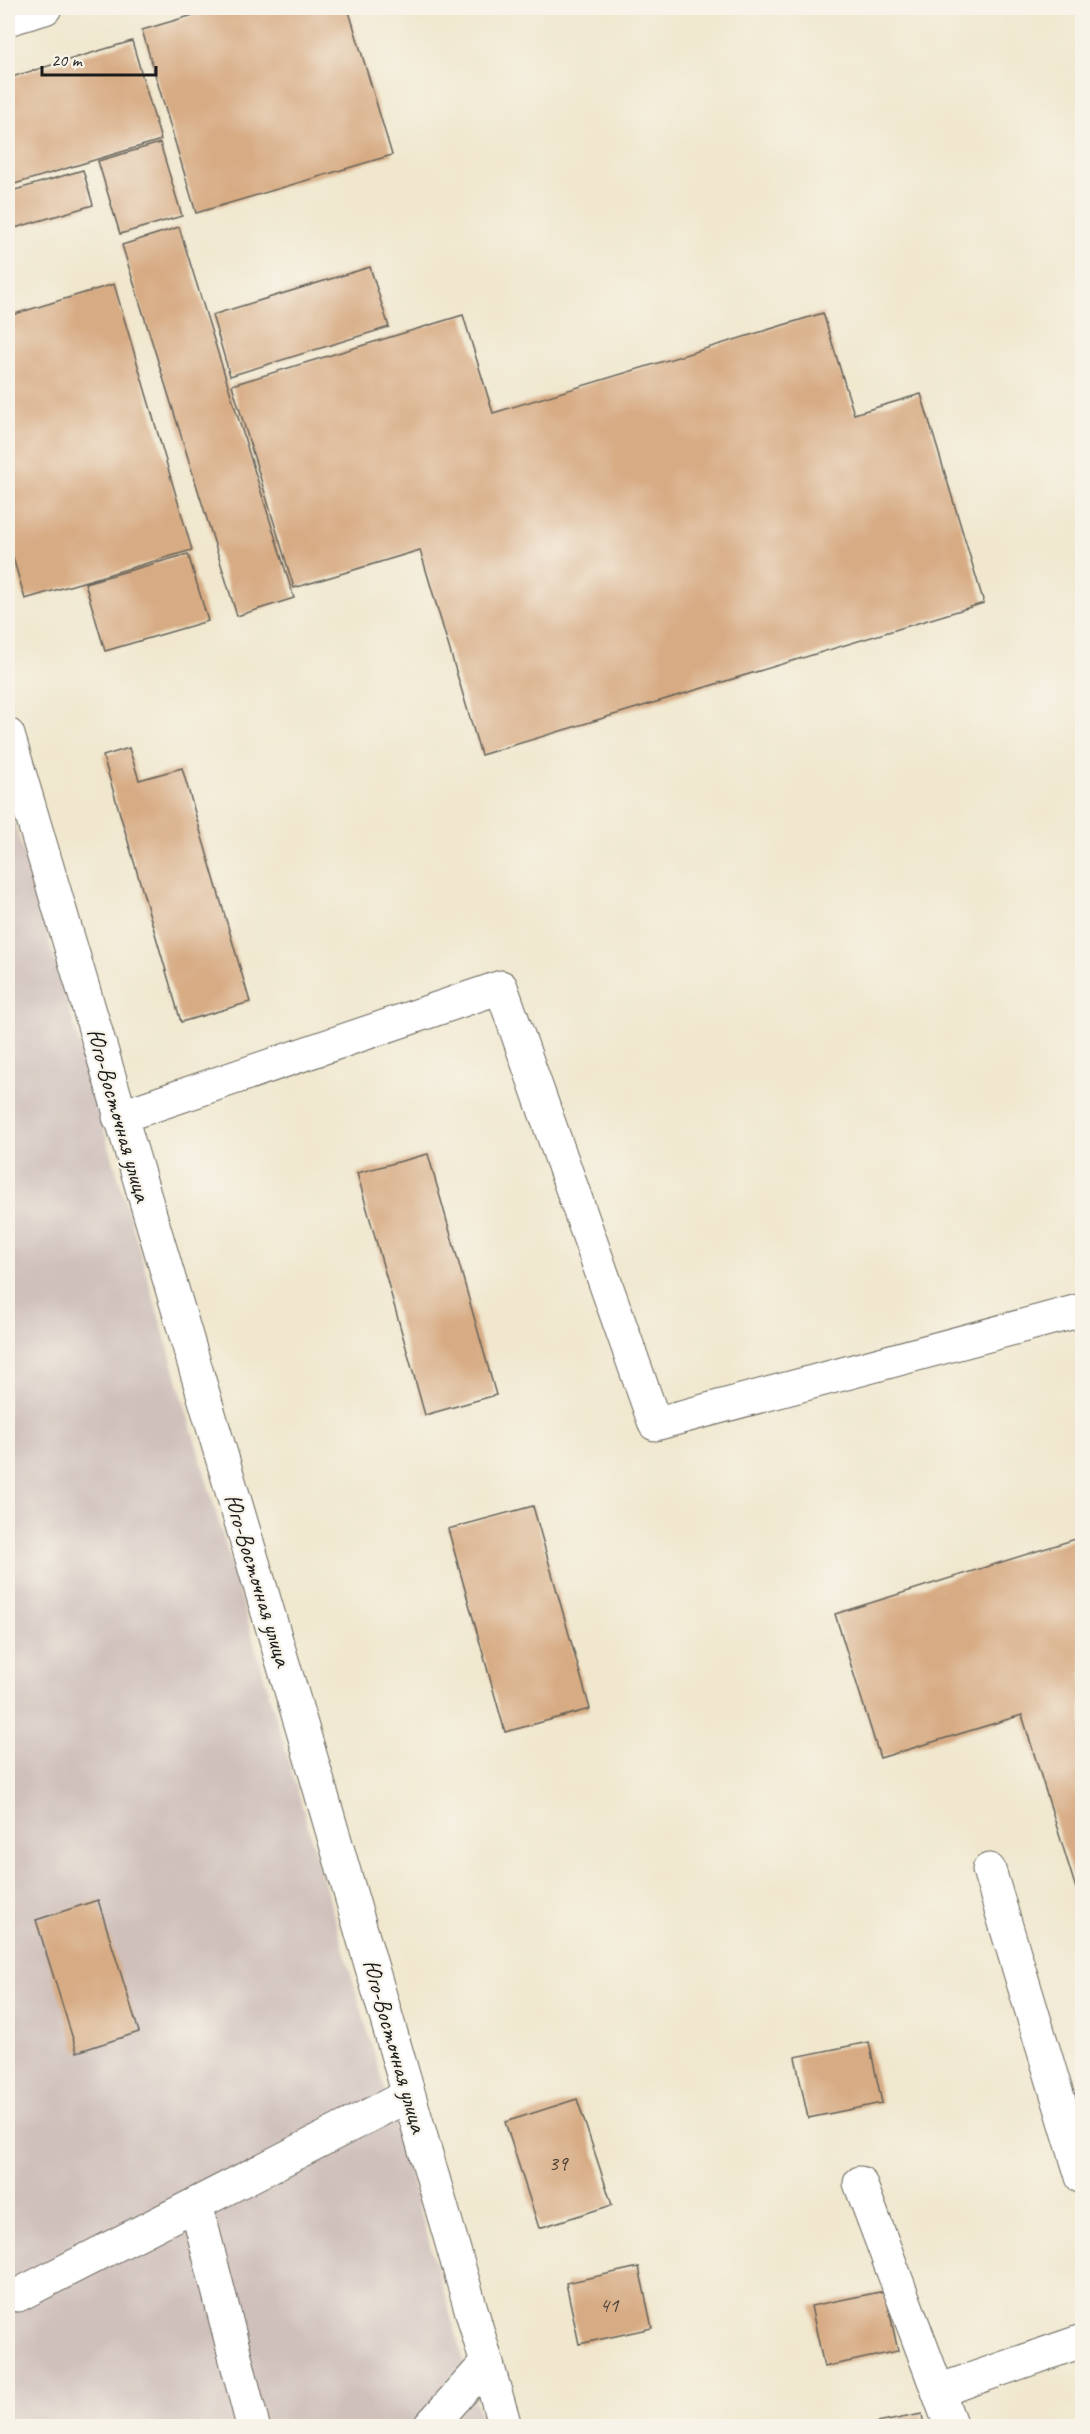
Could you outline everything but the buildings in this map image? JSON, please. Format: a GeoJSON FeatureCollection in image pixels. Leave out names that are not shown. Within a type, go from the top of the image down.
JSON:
{"type":"FeatureCollection","features":[{"type":"Feature","properties":{"kind":"street"},"geometry":{"type":"LineString","coordinates":[[8,19],[45,8]]}},
{"type":"Feature","properties":{"kind":"street","name":"Юго-Восточная улица"},"geometry":{"type":"LineString","coordinates":[[8,735],[119,1117],[311,1758],[505,2427]]}},
{"type":"Feature","properties":{"kind":"street"},"geometry":{"type":"LineString","coordinates":[[119,1117],[501,987],[655,1424],[1083,1310]]}},
{"type":"Feature","properties":{"kind":"street"},"geometry":{"type":"LineString","coordinates":[[990,1870],[1083,2177]]}},
{"type":"Feature","properties":{"kind":"street"},"geometry":{"type":"LineString","coordinates":[[18,2295],[409,2095]]}},
{"type":"Feature","properties":{"kind":"street"},"geometry":{"type":"LineString","coordinates":[[860,2183],[951,2427]]}},
{"type":"Feature","properties":{"kind":"street"},"geometry":{"type":"LineString","coordinates":[[196,2204],[253,2427]]}},
{"type":"Feature","properties":{"kind":"street"},"geometry":{"type":"LineString","coordinates":[[938,2391],[1083,2341]]}},
{"type":"Feature","properties":{"kind":"street"},"geometry":{"type":"LineString","coordinates":[[430,2427],[487,2364]]}},
{"type":"Feature","properties":{"kind":"shaded area"},"geometry":{"type":"Polygon","coordinates":[[[8,800],[483,2426],[8,2426],[8,800]]]}}]}
